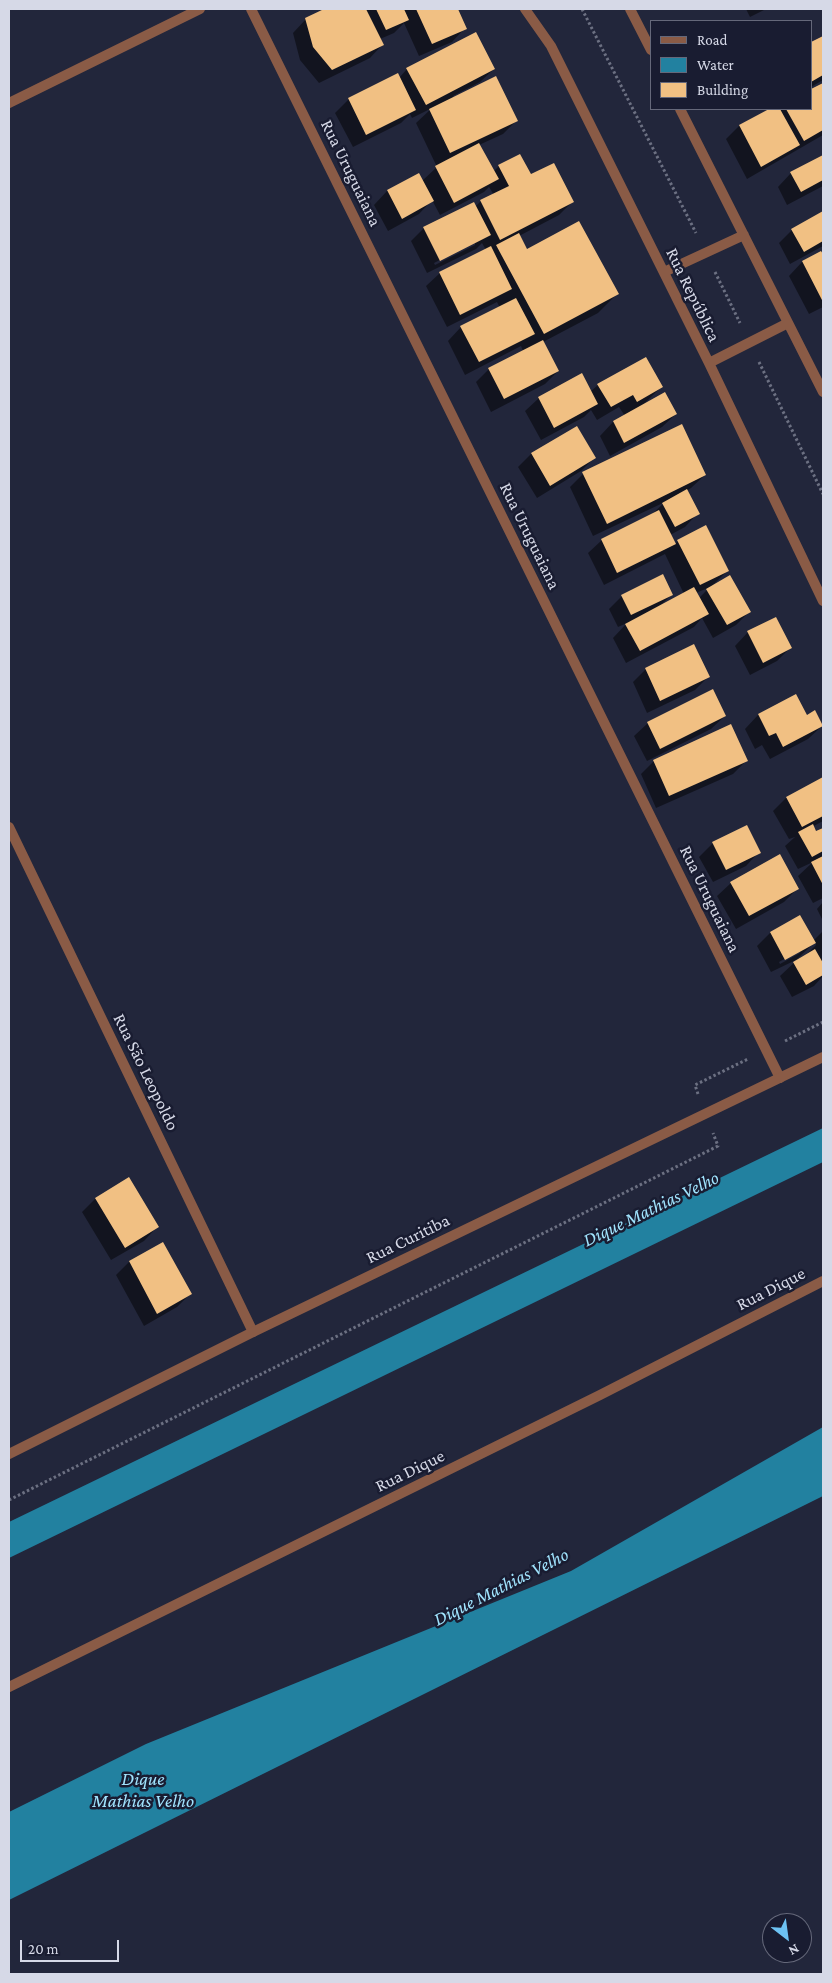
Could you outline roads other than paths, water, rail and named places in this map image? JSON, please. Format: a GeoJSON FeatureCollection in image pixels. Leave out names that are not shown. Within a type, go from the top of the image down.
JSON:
{"type":"FeatureCollection","features":[{"type":"Feature","properties":{"kind":"street"},"geometry":{"type":"LineString","coordinates":[[9,103],[200,9]]}},
{"type":"Feature","properties":{"kind":"street","name":"Rua Uruguaiana"},"geometry":{"type":"LineString","coordinates":[[251,9],[780,1078]]}},
{"type":"Feature","properties":{"kind":"street","name":"Rua República"},"geometry":{"type":"LineString","coordinates":[[525,9],[551,46],[709,363],[823,602]]}},
{"type":"Feature","properties":{"kind":"street"},"geometry":{"type":"LineString","coordinates":[[630,9],[650,48]]}},
{"type":"Feature","properties":{"kind":"street"},"geometry":{"type":"LineString","coordinates":[[681,110],[823,392]]}},
{"type":"Feature","properties":{"kind":"street"},"geometry":{"type":"LineString","coordinates":[[664,272],[744,235]]}},
{"type":"Feature","properties":{"kind":"street"},"geometry":{"type":"LineString","coordinates":[[709,363],[788,323]]}},
{"type":"Feature","properties":{"kind":"street","name":"Rua São Leopoldo"},"geometry":{"type":"LineString","coordinates":[[9,827],[253,1332]]}},
{"type":"Feature","properties":{"kind":"street","name":"Rua Curitiba"},"geometry":{"type":"LineString","coordinates":[[9,1454],[253,1332],[823,1057]]}},
{"type":"Feature","properties":{"kind":"street","name":"Rua Dique"},"geometry":{"type":"LineString","coordinates":[[9,1687],[591,1400],[823,1281]]}},
{"type":"Feature","properties":{"kind":"water"},"geometry":{"type":"Polygon","coordinates":[[[823,1128],[823,1162],[9,1558],[9,1522],[823,1128]]]}},
{"type":"Feature","properties":{"kind":"water","name":"Dique Mathias Velho"},"geometry":{"type":"Polygon","coordinates":[[[823,1427],[823,1496],[9,1900],[9,1812],[146,1744],[571,1571],[823,1427]]]}}]}
